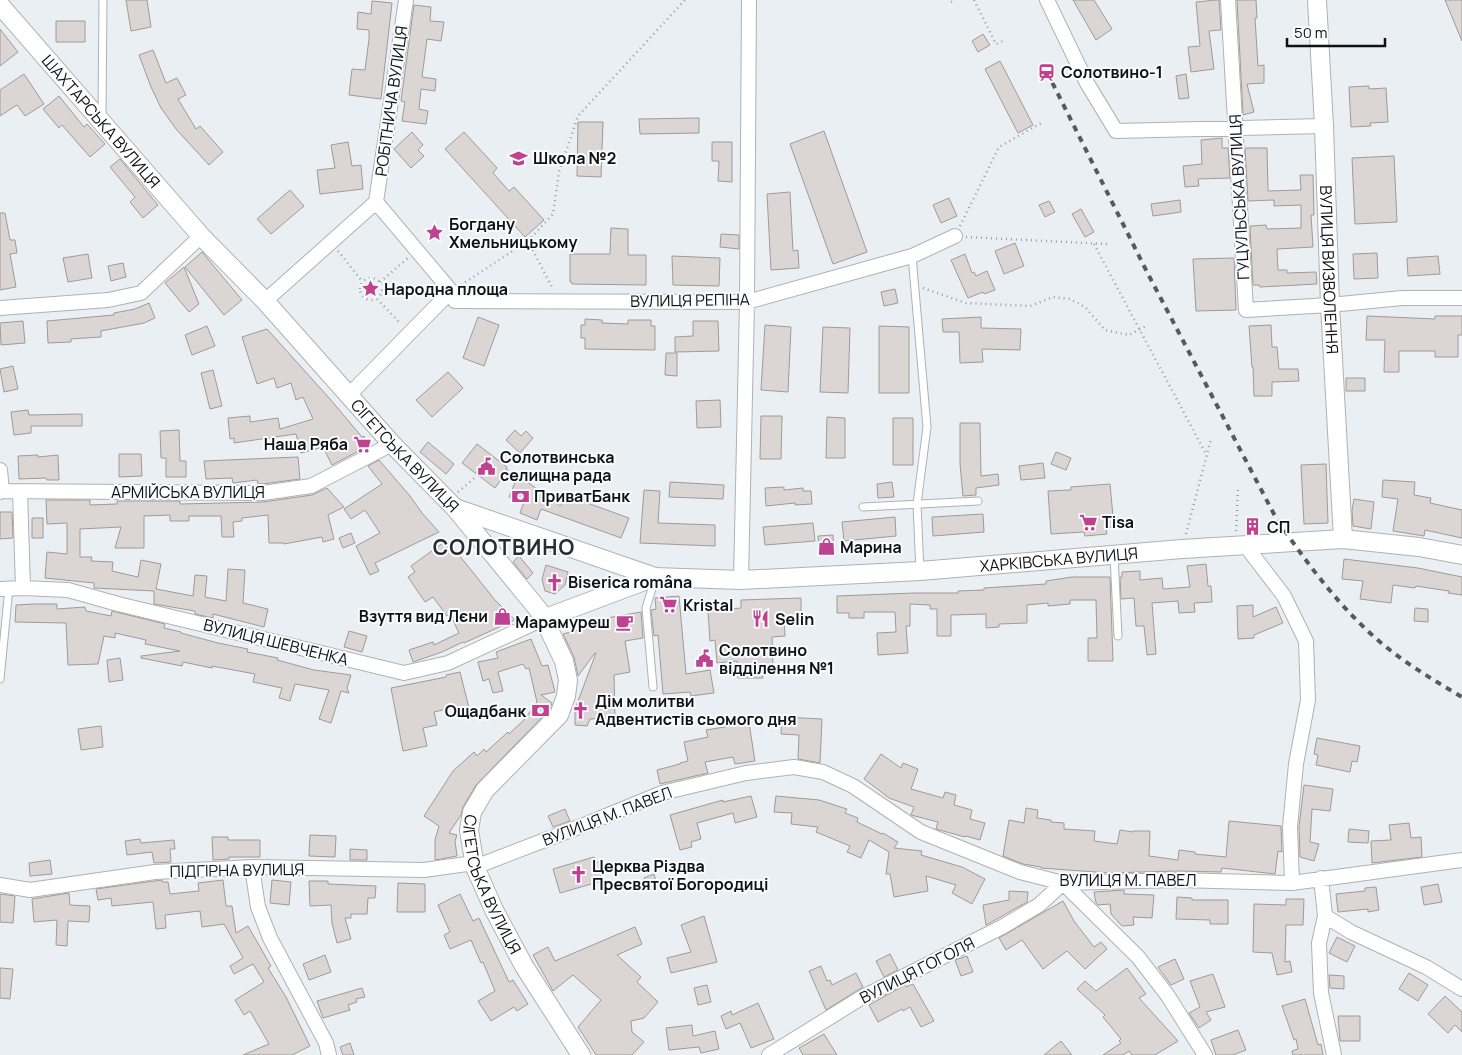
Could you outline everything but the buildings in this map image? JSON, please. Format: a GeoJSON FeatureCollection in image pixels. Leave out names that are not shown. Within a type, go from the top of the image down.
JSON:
{"type":"FeatureCollection","features":[{"type":"Feature","properties":{"kind":"street","name":"РОБІТНИЧА ВУЛИЦЯ"},"geometry":{"type":"LineString","coordinates":[[376,202],[406,0]]}},
{"type":"Feature","properties":{"kind":"street"},"geometry":{"type":"LineString","coordinates":[[741,580],[747,302],[749,0]]}},
{"type":"Feature","properties":{"kind":"street"},"geometry":{"type":"LineString","coordinates":[[1047,0],[1087,83],[1116,131],[1324,126]]}},
{"type":"Feature","properties":{"kind":"street","name":"ГУЦУЛЬСЬКА ВУЛИЦЯ"},"geometry":{"type":"LineString","coordinates":[[1228,0],[1246,310],[1330,305]]}},
{"type":"Feature","properties":{"kind":"street","name":"ВУЛИЦЯ ВИЗВОЛЕННЯ"},"geometry":{"type":"LineString","coordinates":[[1317,0],[1324,126],[1330,305],[1343,539]]}},
{"type":"Feature","properties":{"kind":"street","name":"ШАХТАРСЬКА ВУЛИЦЯ"},"geometry":{"type":"LineString","coordinates":[[0,5],[201,236]]}},
{"type":"Feature","properties":{"kind":"street"},"geometry":{"type":"LineString","coordinates":[[264,301],[376,202],[451,291],[348,396]]}},
{"type":"Feature","properties":{"kind":"street"},"geometry":{"type":"LineString","coordinates":[[0,308],[108,300],[141,293],[201,236]]}},
{"type":"Feature","properties":{"kind":"street","name":"СІГЕТСЬКА ВУЛИЦЯ"},"geometry":{"type":"LineString","coordinates":[[201,236],[264,301],[392,444],[455,501],[540,613],[564,661],[568,680],[566,696],[559,715],[484,790],[472,812],[469,830],[474,865],[494,910],[524,966],[581,1055]]}},
{"type":"Feature","properties":{"kind":"street","name":"ВУЛИЦЯ РЕПІНА"},"geometry":{"type":"LineString","coordinates":[[451,291],[455,301],[747,302],[912,256],[954,236]]}},
{"type":"Feature","properties":{"kind":"street"},"geometry":{"type":"LineString","coordinates":[[1330,305],[1402,298],[1462,298]]}},
{"type":"Feature","properties":{"kind":"street","name":"АРМІЙСЬКА ВУЛИЦЯ"},"geometry":{"type":"LineString","coordinates":[[1,492],[263,493],[311,486],[392,444]]}},
{"type":"Feature","properties":{"kind":"street"},"geometry":{"type":"LineString","coordinates":[[0,470],[1,492]]}},
{"type":"Feature","properties":{"kind":"street"},"geometry":{"type":"LineString","coordinates":[[11,588],[20,491]]}},
{"type":"Feature","properties":{"kind":"street","name":"ХАРКІВСЬКА ВУЛИЦЯ"},"geometry":{"type":"LineString","coordinates":[[455,501],[655,577],[741,580],[920,571],[1114,554],[1343,539],[1419,547],[1462,555]]}},
{"type":"Feature","properties":{"kind":"street"},"geometry":{"type":"LineString","coordinates":[[1245,545],[1284,596],[1306,640],[1308,700],[1296,764],[1290,827],[1292,883]]}},
{"type":"Feature","properties":{"kind":"street","name":"ХАРКІВСЬКА ВУЛИЦЯ"},"geometry":{"type":"LineString","coordinates":[[543,619],[655,577]]}},
{"type":"Feature","properties":{"kind":"street","name":"ВУЛИЦЯ ШЕВЧЕНКА"},"geometry":{"type":"LineString","coordinates":[[11,588],[68,590],[118,604],[404,673],[448,663],[543,619]]}},
{"type":"Feature","properties":{"kind":"street","name":"ВУЛИЦЯ М. ПАВЕЛ"},"geometry":{"type":"LineString","coordinates":[[474,865],[584,825],[662,792],[746,773],[794,767],[823,772],[853,786],[922,832],[1020,872],[1063,883],[1177,880],[1292,883],[1462,860]]}},
{"type":"Feature","properties":{"kind":"street","name":"ПІДГІРНА ВУЛИЦЯ"},"geometry":{"type":"LineString","coordinates":[[0,885],[30,890],[154,872],[252,867],[424,870],[474,865]]}},
{"type":"Feature","properties":{"kind":"street"},"geometry":{"type":"LineString","coordinates":[[252,867],[258,907],[270,938],[326,1043],[329,1055]]}},
{"type":"Feature","properties":{"kind":"street"},"geometry":{"type":"LineString","coordinates":[[1321,878],[1325,916],[1319,943],[1321,992],[1334,1055]]}},
{"type":"Feature","properties":{"kind":"street"},"geometry":{"type":"LineString","coordinates":[[1063,883],[1138,957],[1168,996],[1205,1055]]}},
{"type":"Feature","properties":{"kind":"street","name":"ВУЛИЦЯ ГОГОЛЯ"},"geometry":{"type":"LineString","coordinates":[[769,1055],[861,998],[1002,927],[1039,905],[1063,883]]}},
{"type":"Feature","properties":{"kind":"street"},"geometry":{"type":"LineString","coordinates":[[1325,916],[1351,932],[1426,967],[1462,989]]}},
{"type":"Feature","properties":{"kind":"lane"},"geometry":{"type":"LineString","coordinates":[[102,122],[103,0]]}},
{"type":"Feature","properties":{"kind":"lane"},"geometry":{"type":"LineString","coordinates":[[912,256],[927,427],[918,504],[920,571]]}},
{"type":"Feature","properties":{"kind":"lane"},"geometry":{"type":"LineString","coordinates":[[863,507],[978,501]]}},
{"type":"Feature","properties":{"kind":"lane"},"geometry":{"type":"LineString","coordinates":[[1114,554],[1118,636]]}},
{"type":"Feature","properties":{"kind":"lane"},"geometry":{"type":"LineString","coordinates":[[653,687],[646,608],[655,577]]}},
{"type":"Feature","properties":{"kind":"lane"},"geometry":{"type":"LineString","coordinates":[[0,679],[11,588]]}},
{"type":"Feature","properties":{"kind":"path"},"geometry":{"type":"LineString","coordinates":[[451,291],[528,241],[553,214],[558,172],[578,116],[685,0]]}},
{"type":"Feature","properties":{"kind":"path"},"geometry":{"type":"LineString","coordinates":[[951,2],[955,0]]}},
{"type":"Feature","properties":{"kind":"path"},"geometry":{"type":"LineString","coordinates":[[974,0],[996,44],[1003,41]]}},
{"type":"Feature","properties":{"kind":"path"},"geometry":{"type":"LineString","coordinates":[[1043,122],[999,146],[954,236],[1106,244]]}},
{"type":"Feature","properties":{"kind":"path"},"geometry":{"type":"LineString","coordinates":[[528,241],[559,302]]}},
{"type":"Feature","properties":{"kind":"path"},"geometry":{"type":"LineString","coordinates":[[330,243],[362,281]]}},
{"type":"Feature","properties":{"kind":"path"},"geometry":{"type":"LineString","coordinates":[[1094,244],[1208,456]]}},
{"type":"Feature","properties":{"kind":"path"},"geometry":{"type":"LineString","coordinates":[[380,282],[417,251]]}},
{"type":"Feature","properties":{"kind":"path"},"geometry":{"type":"LineString","coordinates":[[372,277],[380,282],[382,289],[377,298],[370,300],[363,296],[359,290],[362,281],[372,277]]}},
{"type":"Feature","properties":{"kind":"path"},"geometry":{"type":"LineString","coordinates":[[915,285],[966,303],[1030,306],[1053,297],[1070,299],[1085,307],[1105,330],[1130,335],[1148,325]]}},
{"type":"Feature","properties":{"kind":"path"},"geometry":{"type":"LineString","coordinates":[[377,298],[410,334]]}},
{"type":"Feature","properties":{"kind":"path"},"geometry":{"type":"LineString","coordinates":[[1182,549],[1211,439]]}},
{"type":"Feature","properties":{"kind":"path"},"geometry":{"type":"LineString","coordinates":[[455,501],[478,476]]}},
{"type":"Feature","properties":{"kind":"path"},"geometry":{"type":"LineString","coordinates":[[1238,489],[1236,532],[1245,545]]}},
{"type":"Feature","properties":{"kind":"railway"},"geometry":{"type":"LineString","coordinates":[[1047,72],[1147,272],[1276,518],[1320,579],[1357,621],[1403,660],[1462,697]]}},
{"type":"Feature","properties":{"kind":"place","name":"Солотвино-1"},"geometry":{"type":"Point","coordinates":[1047,72]}},
{"type":"Feature","properties":{"kind":"place","name":"Школа №2"},"geometry":{"type":"Point","coordinates":[519,158]}},
{"type":"Feature","properties":{"kind":"place","name":"Богдану Хмельницькому"},"geometry":{"type":"Point","coordinates":[435,233]}},
{"type":"Feature","properties":{"kind":"place","name":"Народна площа"},"geometry":{"type":"Point","coordinates":[370,289]}},
{"type":"Feature","properties":{"kind":"place","name":"Наша Ряба"},"geometry":{"type":"Point","coordinates":[362,444]}},
{"type":"Feature","properties":{"kind":"place","name":"Солотвинська селищна рада"},"geometry":{"type":"Point","coordinates":[486,466]}},
{"type":"Feature","properties":{"kind":"place","name":"ПриватБанк"},"geometry":{"type":"Point","coordinates":[520,496]}},
{"type":"Feature","properties":{"kind":"place","name":"Tisa"},"geometry":{"type":"Point","coordinates":[1088,522]}},
{"type":"Feature","properties":{"kind":"place","name":"СП"},"geometry":{"type":"Point","coordinates":[1253,527]}},
{"type":"Feature","properties":{"kind":"place","name":"Марина"},"geometry":{"type":"Point","coordinates":[826,547]}},
{"type":"Feature","properties":{"kind":"place","name":"Biserica româna"},"geometry":{"type":"Point","coordinates":[554,582]}},
{"type":"Feature","properties":{"kind":"place","name":"Kristal"},"geometry":{"type":"Point","coordinates":[669,605]}},
{"type":"Feature","properties":{"kind":"place","name":"Взуття вид Лєни"},"geometry":{"type":"Point","coordinates":[502,616]}},
{"type":"Feature","properties":{"kind":"place","name":"Selin"},"geometry":{"type":"Point","coordinates":[761,619]}},
{"type":"Feature","properties":{"kind":"place","name":"Марамуреш"},"geometry":{"type":"Point","coordinates":[624,622]}},
{"type":"Feature","properties":{"kind":"place","name":"Солотвино відділення №1"},"geometry":{"type":"Point","coordinates":[705,659]}},
{"type":"Feature","properties":{"kind":"place","name":"Дім молитви Адвентистів сьомого дня"},"geometry":{"type":"Point","coordinates":[581,710]}},
{"type":"Feature","properties":{"kind":"place","name":"Ощадбанк"},"geometry":{"type":"Point","coordinates":[540,711]}},
{"type":"Feature","properties":{"kind":"place","name":"Церква Різдва Пресвятої Богородиці"},"geometry":{"type":"Point","coordinates":[578,875]}},
{"type":"Feature","properties":{"kind":"district","name":"СОЛОТВИНО"},"geometry":{"type":"Point","coordinates":[504,547]}}]}
